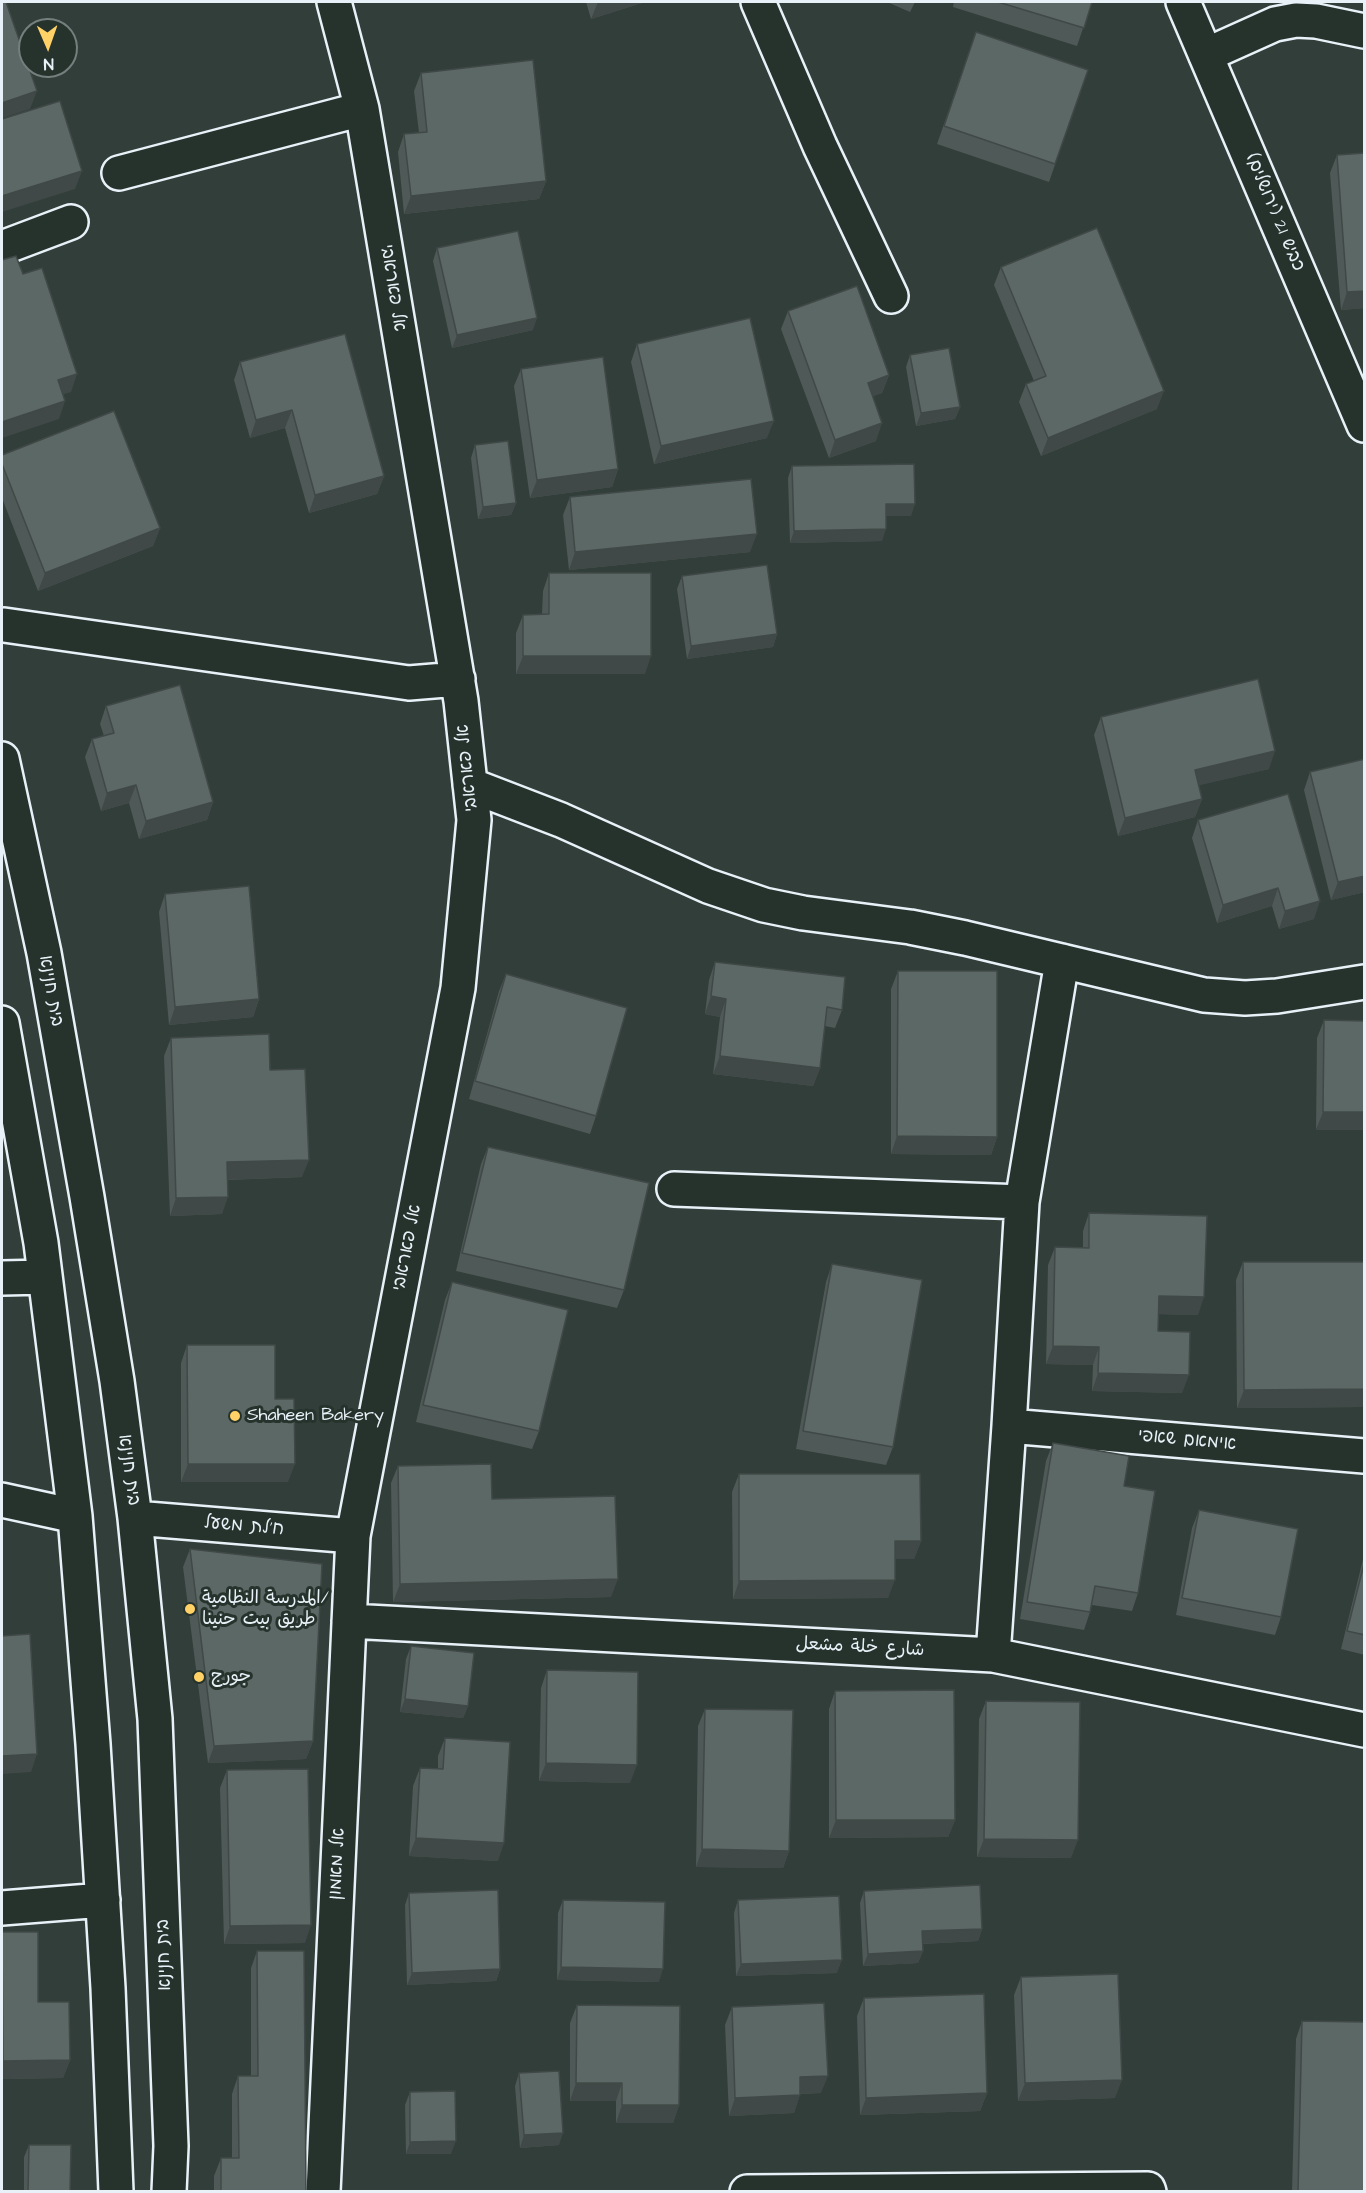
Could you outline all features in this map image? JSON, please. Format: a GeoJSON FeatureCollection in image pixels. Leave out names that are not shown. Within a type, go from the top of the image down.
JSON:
{"type":"FeatureCollection","features":[{"type":"Feature","properties":{"kind":"street","name":"אל פאראבי"},"geometry":{"type":"LineString","coordinates":[[333,2],[362,109],[458,679],[474,820],[458,988],[353,1536]]}},
{"type":"Feature","properties":{"kind":"street"},"geometry":{"type":"LineString","coordinates":[[758,2],[820,146],[891,296]]}},
{"type":"Feature","properties":{"kind":"street","name":"כביש 21 (ירושלים)"},"geometry":{"type":"LineString","coordinates":[[1183,2],[1365,425]]}},
{"type":"Feature","properties":{"kind":"street"},"geometry":{"type":"LineString","coordinates":[[1206,54],[1275,24],[1296,20],[1346,19]]}},
{"type":"Feature","properties":{"kind":"street"},"geometry":{"type":"LineString","coordinates":[[119,173],[362,109]]}},
{"type":"Feature","properties":{"kind":"street"},"geometry":{"type":"LineString","coordinates":[[2,248],[71,222]]}},
{"type":"Feature","properties":{"kind":"street"},"geometry":{"type":"LineString","coordinates":[[2,629],[409,683],[458,679]]}},
{"type":"Feature","properties":{"kind":"street","name":"בית חנינא"},"geometry":{"type":"LineString","coordinates":[[2,759],[44,953],[83,1174],[117,1381],[135,1518],[155,1719],[171,2146],[169,2192]]}},
{"type":"Feature","properties":{"kind":"street"},"geometry":{"type":"LineString","coordinates":[[470,784],[561,820],[735,896],[803,913],[910,927],[1204,995],[1277,996],[1365,982]]}},
{"type":"Feature","properties":{"kind":"street"},"geometry":{"type":"LineString","coordinates":[[993,1655],[1022,1202],[1062,961]]}},
{"type":"Feature","properties":{"kind":"street"},"geometry":{"type":"LineString","coordinates":[[2,1023],[41,1243],[75,1516],[103,1900],[116,2192]]}},
{"type":"Feature","properties":{"kind":"street"},"geometry":{"type":"LineString","coordinates":[[674,1189],[1022,1202]]}},
{"type":"Feature","properties":{"kind":"street"},"geometry":{"type":"LineString","coordinates":[[2,1278],[45,1277]]}},
{"type":"Feature","properties":{"kind":"street","name":"אימאם שאפי"},"geometry":{"type":"LineString","coordinates":[[1009,1426],[1365,1456]]}},
{"type":"Feature","properties":{"kind":"street"},"geometry":{"type":"LineString","coordinates":[[2,1500],[75,1516]]}},
{"type":"Feature","properties":{"kind":"street","name":"ח'לת משעל"},"geometry":{"type":"LineString","coordinates":[[135,1518],[353,1536]]}},
{"type":"Feature","properties":{"kind":"street","name":"אל מאמון"},"geometry":{"type":"LineString","coordinates":[[323,2192],[353,1536]]}},
{"type":"Feature","properties":{"kind":"street","name":"شارع خلة مشعل"},"geometry":{"type":"LineString","coordinates":[[349,1621],[993,1655],[1365,1731]]}},
{"type":"Feature","properties":{"kind":"street"},"geometry":{"type":"LineString","coordinates":[[2,1908],[103,1900]]}},
{"type":"Feature","properties":{"kind":"street"},"geometry":{"type":"LineString","coordinates":[[747,2192],[1148,2189],[1149,2192]]}},
{"type":"Feature","properties":{"kind":"building"},"geometry":{"type":"Polygon","coordinates":[[[2,2],[6,2],[18,36],[18,78],[32,78],[37,91],[2,103],[2,2]]]}},
{"type":"Feature","properties":{"kind":"building"},"geometry":{"type":"Polygon","coordinates":[[[998,2],[1092,2],[1084,28],[998,2]]]}},
{"type":"Feature","properties":{"kind":"building"},"geometry":{"type":"Polygon","coordinates":[[[976,32],[1088,70],[1055,164],[944,126],[976,32]]]}},
{"type":"Feature","properties":{"kind":"building"},"geometry":{"type":"Polygon","coordinates":[[[533,60],[546,181],[411,196],[404,134],[427,132],[421,73],[533,60]]]}},
{"type":"Feature","properties":{"kind":"building"},"geometry":{"type":"Polygon","coordinates":[[[60,101],[82,171],[2,196],[2,119],[60,101]]]}},
{"type":"Feature","properties":{"kind":"building"},"geometry":{"type":"Polygon","coordinates":[[[1365,153],[1365,291],[1347,292],[1337,155],[1365,153]]]}},
{"type":"Feature","properties":{"kind":"building"},"geometry":{"type":"Polygon","coordinates":[[[1097,228],[1164,391],[1048,438],[1026,384],[1046,376],[1001,267],[1097,228]]]}},
{"type":"Feature","properties":{"kind":"building"},"geometry":{"type":"Polygon","coordinates":[[[518,231],[537,318],[457,335],[437,248],[518,231]]]}},
{"type":"Feature","properties":{"kind":"building"},"geometry":{"type":"Polygon","coordinates":[[[16,256],[23,274],[42,268],[77,374],[58,380],[65,401],[2,422],[2,260],[16,256]]]}},
{"type":"Feature","properties":{"kind":"building"},"geometry":{"type":"Polygon","coordinates":[[[857,286],[889,375],[868,383],[882,423],[835,440],[788,311],[857,286]]]}},
{"type":"Feature","properties":{"kind":"building"},"geometry":{"type":"Polygon","coordinates":[[[750,318],[774,421],[661,446],[637,344],[750,318]]]}},
{"type":"Feature","properties":{"kind":"building"},"geometry":{"type":"Polygon","coordinates":[[[345,334],[384,476],[315,495],[292,410],[256,420],[240,362],[345,334]]]}},
{"type":"Feature","properties":{"kind":"building"},"geometry":{"type":"Polygon","coordinates":[[[949,348],[960,407],[921,413],[910,355],[949,348]]]}},
{"type":"Feature","properties":{"kind":"building"},"geometry":{"type":"Polygon","coordinates":[[[603,357],[618,469],[537,480],[521,369],[603,357]]]}},
{"type":"Feature","properties":{"kind":"building"},"geometry":{"type":"Polygon","coordinates":[[[114,411],[160,528],[45,573],[2,464],[2,455],[114,411]]]}},
{"type":"Feature","properties":{"kind":"building"},"geometry":{"type":"Polygon","coordinates":[[[508,441],[516,503],[483,507],[475,445],[508,441]]]}},
{"type":"Feature","properties":{"kind":"building"},"geometry":{"type":"Polygon","coordinates":[[[914,464],[915,504],[886,504],[886,529],[794,531],[792,466],[914,464]]]}},
{"type":"Feature","properties":{"kind":"building"},"geometry":{"type":"Polygon","coordinates":[[[751,479],[757,534],[575,552],[570,497],[751,479]]]}},
{"type":"Feature","properties":{"kind":"building"},"geometry":{"type":"Polygon","coordinates":[[[767,565],[777,634],[691,646],[682,576],[767,565]]]}},
{"type":"Feature","properties":{"kind":"building"},"geometry":{"type":"Polygon","coordinates":[[[549,573],[651,573],[651,656],[523,656],[523,615],[549,614],[549,573]]]}},
{"type":"Feature","properties":{"kind":"building"},"geometry":{"type":"Polygon","coordinates":[[[1258,679],[1275,751],[1195,770],[1202,799],[1125,818],[1101,717],[1258,679]]]}},
{"type":"Feature","properties":{"kind":"building"},"geometry":{"type":"Polygon","coordinates":[[[180,685],[213,802],[146,821],[136,785],[107,793],[92,739],[114,733],[106,706],[180,685]]]}},
{"type":"Feature","properties":{"kind":"building"},"geometry":{"type":"Polygon","coordinates":[[[1365,759],[1365,876],[1338,882],[1310,772],[1365,759]]]}},
{"type":"Feature","properties":{"kind":"building"},"geometry":{"type":"Polygon","coordinates":[[[1288,794],[1320,901],[1285,911],[1278,888],[1223,905],[1198,820],[1288,794]]]}},
{"type":"Feature","properties":{"kind":"building"},"geometry":{"type":"Polygon","coordinates":[[[249,886],[259,999],[175,1007],[165,894],[249,886]]]}},
{"type":"Feature","properties":{"kind":"building"},"geometry":{"type":"Polygon","coordinates":[[[715,962],[845,977],[842,1010],[827,1007],[820,1068],[720,1056],[726,999],[711,996],[715,962]]]}},
{"type":"Feature","properties":{"kind":"building"},"geometry":{"type":"Polygon","coordinates":[[[898,971],[997,971],[997,1137],[897,1136],[898,971]]]}},
{"type":"Feature","properties":{"kind":"building"},"geometry":{"type":"Polygon","coordinates":[[[506,974],[627,1008],[596,1116],[475,1081],[506,974]]]}},
{"type":"Feature","properties":{"kind":"building"},"geometry":{"type":"Polygon","coordinates":[[[1324,1020],[1365,1021],[1365,1112],[1323,1112],[1324,1020]]]}},
{"type":"Feature","properties":{"kind":"building"},"geometry":{"type":"Polygon","coordinates":[[[269,1034],[270,1070],[305,1069],[309,1160],[227,1162],[228,1197],[176,1198],[171,1038],[269,1034]]]}},
{"type":"Feature","properties":{"kind":"building"},"geometry":{"type":"Polygon","coordinates":[[[488,1147],[649,1183],[624,1290],[462,1253],[488,1147]]]}},
{"type":"Feature","properties":{"kind":"building"},"geometry":{"type":"Polygon","coordinates":[[[1089,1213],[1207,1216],[1204,1297],[1159,1296],[1158,1331],[1190,1332],[1189,1375],[1098,1373],[1099,1347],[1053,1346],[1055,1247],[1089,1248],[1089,1213]]]}},
{"type":"Feature","properties":{"kind":"building"},"geometry":{"type":"Polygon","coordinates":[[[1243,1262],[1365,1262],[1365,1389],[1244,1390],[1243,1262]]]}},
{"type":"Feature","properties":{"kind":"building"},"geometry":{"type":"Polygon","coordinates":[[[832,1264],[922,1280],[893,1447],[803,1431],[832,1264]]]}},
{"type":"Feature","properties":{"kind":"building"},"geometry":{"type":"Polygon","coordinates":[[[452,1282],[568,1310],[539,1431],[423,1405],[452,1282]]]}},
{"type":"Feature","properties":{"kind":"building"},"geometry":{"type":"Polygon","coordinates":[[[187,1345],[275,1345],[275,1399],[294,1399],[295,1464],[188,1464],[187,1345]]]}},
{"type":"Feature","properties":{"kind":"building"},"geometry":{"type":"Polygon","coordinates":[[[1053,1443],[1129,1456],[1124,1486],[1155,1491],[1138,1593],[1095,1586],[1090,1612],[1027,1602],[1053,1443]]]}},
{"type":"Feature","properties":{"kind":"building"},"geometry":{"type":"Polygon","coordinates":[[[491,1464],[492,1499],[615,1496],[618,1579],[400,1584],[398,1466],[491,1464]]]}},
{"type":"Feature","properties":{"kind":"building"},"geometry":{"type":"Polygon","coordinates":[[[739,1474],[920,1474],[921,1541],[895,1541],[895,1580],[739,1581],[739,1474]]]}},
{"type":"Feature","properties":{"kind":"building"},"geometry":{"type":"Polygon","coordinates":[[[1199,1510],[1298,1529],[1281,1617],[1182,1598],[1199,1510]]]}},
{"type":"Feature","properties":{"kind":"building"},"geometry":{"type":"Polygon","coordinates":[[[190,1549],[322,1564],[313,1741],[214,1746],[190,1549]]]}},
{"type":"Feature","properties":{"kind":"building"},"geometry":{"type":"Polygon","coordinates":[[[1365,1560],[1365,1635],[1347,1631],[1365,1560]]]}},
{"type":"Feature","properties":{"kind":"building"},"geometry":{"type":"Polygon","coordinates":[[[30,1634],[37,1754],[2,1756],[2,1636],[30,1634]]]}},
{"type":"Feature","properties":{"kind":"building"},"geometry":{"type":"Polygon","coordinates":[[[411,1646],[474,1653],[468,1706],[405,1699],[411,1646]]]}},
{"type":"Feature","properties":{"kind":"building"},"geometry":{"type":"Polygon","coordinates":[[[547,1670],[638,1672],[637,1765],[546,1763],[547,1670]]]}},
{"type":"Feature","properties":{"kind":"building"},"geometry":{"type":"Polygon","coordinates":[[[954,1690],[955,1820],[836,1820],[835,1691],[954,1690]]]}},
{"type":"Feature","properties":{"kind":"building"},"geometry":{"type":"Polygon","coordinates":[[[986,1701],[1080,1702],[1078,1840],[984,1839],[986,1701]]]}},
{"type":"Feature","properties":{"kind":"building"},"geometry":{"type":"Polygon","coordinates":[[[705,1709],[793,1710],[789,1851],[702,1849],[705,1709]]]}},
{"type":"Feature","properties":{"kind":"building"},"geometry":{"type":"Polygon","coordinates":[[[445,1738],[510,1742],[504,1843],[416,1838],[420,1768],[443,1769],[445,1738]]]}},
{"type":"Feature","properties":{"kind":"building"},"geometry":{"type":"Polygon","coordinates":[[[308,1769],[311,1925],[230,1926],[227,1770],[308,1769]]]}},
{"type":"Feature","properties":{"kind":"building"},"geometry":{"type":"Polygon","coordinates":[[[980,1885],[982,1929],[922,1931],[923,1951],[868,1954],[864,1891],[980,1885]]]}},
{"type":"Feature","properties":{"kind":"building"},"geometry":{"type":"Polygon","coordinates":[[[498,1890],[500,1969],[412,1973],[409,1893],[498,1890]]]}},
{"type":"Feature","properties":{"kind":"building"},"geometry":{"type":"Polygon","coordinates":[[[839,1896],[842,1960],[741,1964],[738,1900],[839,1896]]]}},
{"type":"Feature","properties":{"kind":"building"},"geometry":{"type":"Polygon","coordinates":[[[563,1900],[665,1902],[663,1969],[561,1967],[563,1900]]]}},
{"type":"Feature","properties":{"kind":"building"},"geometry":{"type":"Polygon","coordinates":[[[2,1932],[38,1932],[38,2002],[69,2002],[70,2060],[3,2061],[2,1932]]]}},
{"type":"Feature","properties":{"kind":"building"},"geometry":{"type":"Polygon","coordinates":[[[257,1951],[304,1951],[306,2192],[221,2192],[221,2158],[239,2158],[238,2076],[258,2076],[257,1951]]]}},
{"type":"Feature","properties":{"kind":"building"},"geometry":{"type":"Polygon","coordinates":[[[1118,1974],[1122,2080],[1025,2083],[1021,1977],[1118,1974]]]}},
{"type":"Feature","properties":{"kind":"building"},"geometry":{"type":"Polygon","coordinates":[[[984,1994],[987,2093],[866,2098],[864,1998],[984,1994]]]}},
{"type":"Feature","properties":{"kind":"building"},"geometry":{"type":"Polygon","coordinates":[[[824,2003],[828,2076],[800,2077],[800,2095],[735,2098],[732,2007],[824,2003]]]}},
{"type":"Feature","properties":{"kind":"building"},"geometry":{"type":"Polygon","coordinates":[[[577,2005],[680,2006],[679,2105],[622,2105],[622,2083],[576,2083],[577,2005]]]}},
{"type":"Feature","properties":{"kind":"building"},"geometry":{"type":"Polygon","coordinates":[[[1302,2021],[1365,2022],[1365,2192],[1298,2192],[1302,2021]]]}},
{"type":"Feature","properties":{"kind":"building"},"geometry":{"type":"Polygon","coordinates":[[[559,2071],[563,2133],[524,2135],[519,2073],[559,2071]]]}},
{"type":"Feature","properties":{"kind":"building"},"geometry":{"type":"Polygon","coordinates":[[[455,2091],[456,2141],[410,2142],[410,2092],[455,2091]]]}},
{"type":"Feature","properties":{"kind":"building"},"geometry":{"type":"Polygon","coordinates":[[[29,2145],[71,2145],[70,2192],[28,2192],[29,2145]]]}},
{"type":"Feature","properties":{"kind":"place","name":"Shaheen Bakery"},"geometry":{"type":"Point","coordinates":[235,1416]}},
{"type":"Feature","properties":{"kind":"place","name":"المدرسة النظامية/ طريق بيت حنينا"},"geometry":{"type":"Point","coordinates":[190,1609]}},
{"type":"Feature","properties":{"kind":"place","name":"جورج"},"geometry":{"type":"Point","coordinates":[199,1677]}}]}
